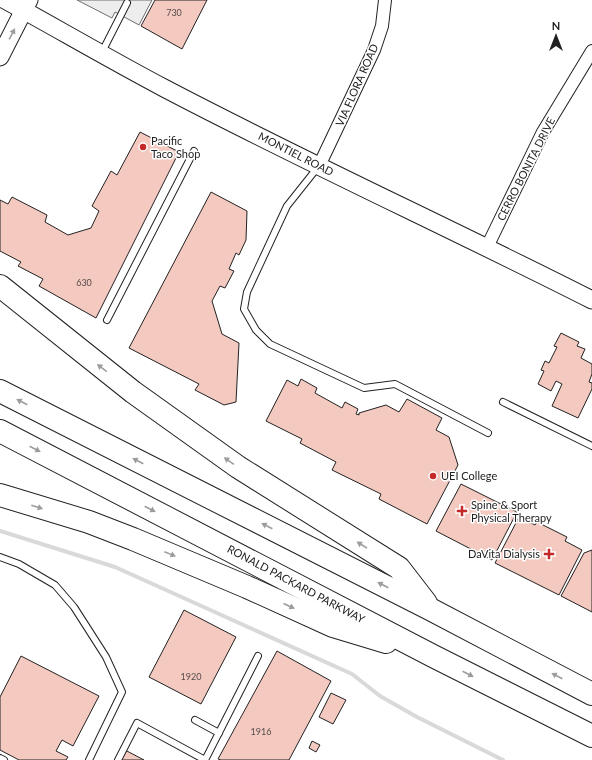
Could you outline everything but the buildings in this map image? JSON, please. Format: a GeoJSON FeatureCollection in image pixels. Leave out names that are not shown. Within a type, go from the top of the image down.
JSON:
{"type":"FeatureCollection","features":[{"type":"Feature","properties":{"kind":"highway"},"geometry":{"type":"LineString","coordinates":[[0,286],[29,311],[132,392],[262,483],[398,568],[430,609]]}},
{"type":"Feature","properties":{"kind":"highway"},"geometry":{"type":"LineString","coordinates":[[0,391],[430,609],[592,694]]}},
{"type":"Feature","properties":{"kind":"highway","name":"RONALD PACKARD PARKWAY"},"geometry":{"type":"LineString","coordinates":[[0,431],[433,656],[592,736]]}},
{"type":"Feature","properties":{"kind":"highway"},"geometry":{"type":"LineString","coordinates":[[0,495],[89,522],[134,539],[247,587],[333,626],[433,656]]}},
{"type":"Feature","properties":{"kind":"street","name":"MONTIEL ROAD"},"geometry":{"type":"LineString","coordinates":[[4,0],[26,5],[101,53],[164,88],[592,300]]}},
{"type":"Feature","properties":{"kind":"street","name":"VIA FLORA ROAD"},"geometry":{"type":"LineString","coordinates":[[319,166],[374,50],[382,26],[385,0]]}},
{"type":"Feature","properties":{"kind":"street"},"geometry":{"type":"LineString","coordinates":[[0,57],[26,5]]}},
{"type":"Feature","properties":{"kind":"street","name":"CERRO BONITA DRIVE"},"geometry":{"type":"LineString","coordinates":[[487,247],[542,132],[592,51]]}},
{"type":"Feature","properties":{"kind":"lane"},"geometry":{"type":"LineString","coordinates":[[101,53],[127,3]]}},
{"type":"Feature","properties":{"kind":"lane"},"geometry":{"type":"LineString","coordinates":[[107,320],[194,151]]}},
{"type":"Feature","properties":{"kind":"lane"},"geometry":{"type":"LineString","coordinates":[[319,166],[287,206],[247,292],[244,309],[256,330],[270,344],[364,388],[394,384],[488,433]]}},
{"type":"Feature","properties":{"kind":"lane"},"geometry":{"type":"LineString","coordinates":[[503,402],[592,446]]}},
{"type":"Feature","properties":{"kind":"lane"},"geometry":{"type":"LineString","coordinates":[[0,557],[19,564],[55,585],[74,607],[106,657],[122,692],[89,760]]}},
{"type":"Feature","properties":{"kind":"lane"},"geometry":{"type":"LineString","coordinates":[[118,760],[137,723],[205,760],[258,656]]}},
{"type":"Feature","properties":{"kind":"lane"},"geometry":{"type":"LineString","coordinates":[[195,720],[219,733]]}},
{"type":"Feature","properties":{"kind":"lane"},"geometry":{"type":"LineString","coordinates":[[0,758],[4,760]]}},
{"type":"Feature","properties":{"kind":"shaded area"},"geometry":{"type":"Polygon","coordinates":[[[77,0],[152,0],[139,25],[115,12],[112,18],[77,0]]]}},
{"type":"Feature","properties":{"kind":"waterway"},"geometry":{"type":"LineString","coordinates":[[0,531],[115,567],[352,674],[380,696],[417,717],[503,760]]}},
{"type":"Feature","properties":{"kind":"place","name":"Pacific Taco Shop"},"geometry":{"type":"Point","coordinates":[143,147]}},
{"type":"Feature","properties":{"kind":"place","name":"UEI College"},"geometry":{"type":"Point","coordinates":[433,476]}},
{"type":"Feature","properties":{"kind":"place","name":"Spine & Sport Physical Therapy"},"geometry":{"type":"Point","coordinates":[462,511]}},
{"type":"Feature","properties":{"kind":"place","name":"DaVita Dialysis"},"geometry":{"type":"Point","coordinates":[549,554]}}]}
